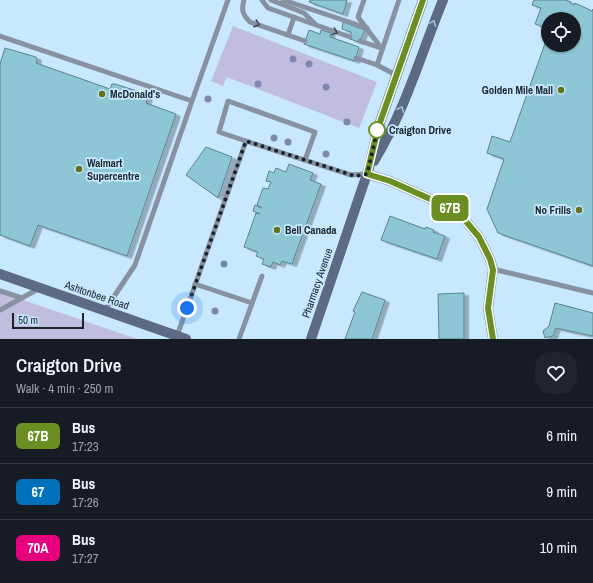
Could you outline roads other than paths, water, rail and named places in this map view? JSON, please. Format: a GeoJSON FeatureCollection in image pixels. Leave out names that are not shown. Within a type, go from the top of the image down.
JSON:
{"type":"FeatureCollection","features":[{"type":"Feature","properties":{"kind":"street","name":"Pharmacy Avenue"},"geometry":{"type":"LineString","coordinates":[[368,171],[390,134],[404,103],[443,0]]}},
{"type":"Feature","properties":{"kind":"street","name":"Pharmacy Avenue"},"geometry":{"type":"LineString","coordinates":[[311,339],[368,171],[378,128],[420,1]]}},
{"type":"Feature","properties":{"kind":"street"},"geometry":{"type":"LineString","coordinates":[[368,171],[448,207],[464,219],[479,237],[490,259],[493,270],[488,308],[493,339]]}},
{"type":"Feature","properties":{"kind":"street","name":"Ashtonbee Road"},"geometry":{"type":"LineString","coordinates":[[0,274],[182,337]]}},
{"type":"Feature","properties":{"kind":"lane"},"geometry":{"type":"LineString","coordinates":[[105,310],[135,265],[228,0]]}},
{"type":"Feature","properties":{"kind":"lane"},"geometry":{"type":"LineString","coordinates":[[244,0],[242,7],[244,15],[250,22],[305,40]]}},
{"type":"Feature","properties":{"kind":"lane"},"geometry":{"type":"LineString","coordinates":[[262,0],[268,8],[350,37]]}},
{"type":"Feature","properties":{"kind":"lane"},"geometry":{"type":"LineString","coordinates":[[271,0],[304,13],[317,25]]}},
{"type":"Feature","properties":{"kind":"lane"},"geometry":{"type":"LineString","coordinates":[[283,0],[367,28]]}},
{"type":"Feature","properties":{"kind":"lane"},"geometry":{"type":"LineString","coordinates":[[364,0],[358,17],[382,48]]}},
{"type":"Feature","properties":{"kind":"lane"},"geometry":{"type":"LineString","coordinates":[[377,65],[399,0]]}},
{"type":"Feature","properties":{"kind":"lane"},"geometry":{"type":"LineString","coordinates":[[288,35],[294,17]]}},
{"type":"Feature","properties":{"kind":"lane"},"geometry":{"type":"LineString","coordinates":[[0,36],[192,101]]}},
{"type":"Feature","properties":{"kind":"lane"},"geometry":{"type":"LineString","coordinates":[[360,41],[382,48]]}},
{"type":"Feature","properties":{"kind":"lane"},"geometry":{"type":"LineString","coordinates":[[356,58],[377,65],[396,75]]}},
{"type":"Feature","properties":{"kind":"lane"},"geometry":{"type":"LineString","coordinates":[[305,160],[315,132],[228,101],[219,132],[246,141],[305,160],[355,176],[368,171]]}},
{"type":"Feature","properties":{"kind":"lane"},"geometry":{"type":"LineString","coordinates":[[182,337],[195,284],[246,141]]}},
{"type":"Feature","properties":{"kind":"lane"},"geometry":{"type":"LineString","coordinates":[[493,270],[593,293]]}},
{"type":"Feature","properties":{"kind":"lane"},"geometry":{"type":"LineString","coordinates":[[239,339],[262,276]]}},
{"type":"Feature","properties":{"kind":"lane"},"geometry":{"type":"LineString","coordinates":[[195,284],[252,303]]}},
{"type":"Feature","properties":{"kind":"lane"},"geometry":{"type":"LineString","coordinates":[[0,310],[41,288]]}},
{"type":"Feature","properties":{"kind":"lane"},"geometry":{"type":"LineString","coordinates":[[0,291],[22,298]]}},
{"type":"Feature","properties":{"kind":"place","name":"Golden Mile Mall"},"geometry":{"type":"Point","coordinates":[561,90]}},
{"type":"Feature","properties":{"kind":"place","name":"McDonald's"},"geometry":{"type":"Point","coordinates":[102,94]}},
{"type":"Feature","properties":{"kind":"place","name":"Craigton Drive"},"geometry":{"type":"Point","coordinates":[377,130]}},
{"type":"Feature","properties":{"kind":"place","name":"Walmart Supercentre"},"geometry":{"type":"Point","coordinates":[79,169]}},
{"type":"Feature","properties":{"kind":"place","name":"No Frills"},"geometry":{"type":"Point","coordinates":[579,210]}},
{"type":"Feature","properties":{"kind":"place","name":"Bell Canada"},"geometry":{"type":"Point","coordinates":[277,230]}}]}
